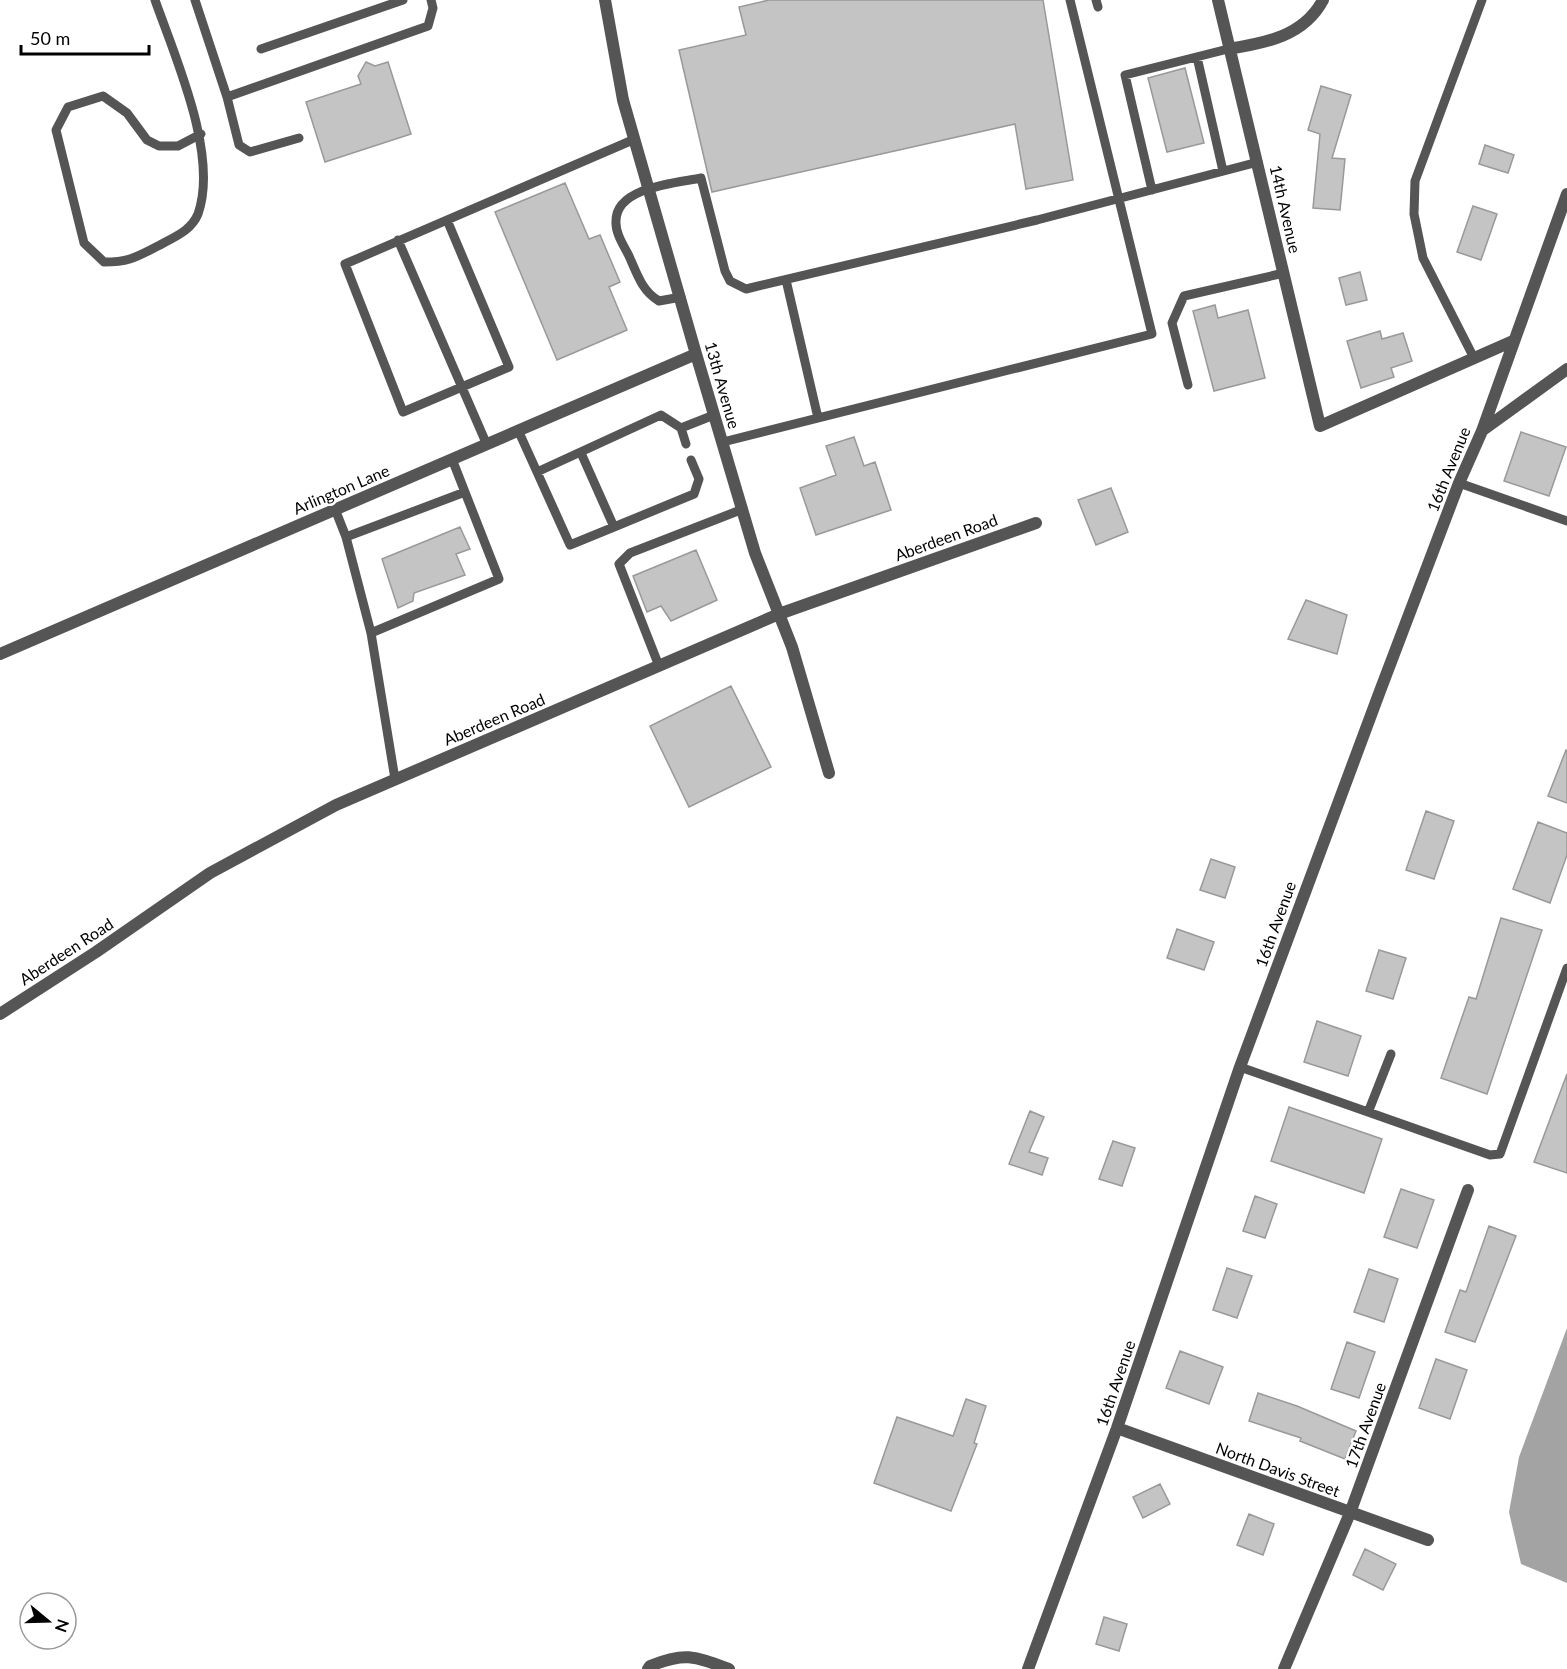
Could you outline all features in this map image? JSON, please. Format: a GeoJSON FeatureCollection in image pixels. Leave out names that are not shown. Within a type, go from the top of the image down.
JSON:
{"type":"FeatureCollection","features":[{"type":"Feature","properties":{"kind":"street","name":"13th Avenue"},"geometry":{"type":"LineString","coordinates":[[605,0],[623,100],[696,354],[755,553],[792,647],[829,773]]}},
{"type":"Feature","properties":{"kind":"street","name":"14th Avenue"},"geometry":{"type":"LineString","coordinates":[[1218,0],[1320,426],[1474,358]]}},
{"type":"Feature","properties":{"kind":"street"},"geometry":{"type":"LineString","coordinates":[[1228,49],[1262,44],[1304,26],[1323,0]]}},
{"type":"Feature","properties":{"kind":"street","name":"16th Avenue"},"geometry":{"type":"LineString","coordinates":[[1028,1669],[1117,1428],[1240,1067],[1459,483],[1482,431],[1567,194]]}},
{"type":"Feature","properties":{"kind":"street"},"geometry":{"type":"LineString","coordinates":[[1474,358],[1513,341]]}},
{"type":"Feature","properties":{"kind":"street","name":"Arlington Lane"},"geometry":{"type":"LineString","coordinates":[[0,654],[696,354]]}},
{"type":"Feature","properties":{"kind":"street"},"geometry":{"type":"LineString","coordinates":[[1482,431],[1567,369]]}},
{"type":"Feature","properties":{"kind":"street","name":"Aberdeen Road"},"geometry":{"type":"LineString","coordinates":[[0,1014],[96,952],[210,873],[299,824],[395,778],[779,614],[1036,523]]}},
{"type":"Feature","properties":{"kind":"street","name":"17th Avenue"},"geometry":{"type":"LineString","coordinates":[[1284,1669],[1350,1513],[1467,1190]]}},
{"type":"Feature","properties":{"kind":"street","name":"North Davis Street"},"geometry":{"type":"LineString","coordinates":[[1117,1428],[1428,1540]]}},
{"type":"Feature","properties":{"kind":"street"},"geometry":{"type":"LineString","coordinates":[[648,1669],[650,1665],[676,1655],[702,1659],[729,1669]]}},
{"type":"Feature","properties":{"kind":"lane"},"geometry":{"type":"LineString","coordinates":[[155,0],[201,134],[203,176],[198,214],[185,231],[128,262],[104,262],[84,243],[56,130],[68,107],[103,96],[127,113],[147,140],[159,146],[178,146],[201,134]]}},
{"type":"Feature","properties":{"kind":"lane"},"geometry":{"type":"LineString","coordinates":[[195,0],[227,98],[239,145],[250,152],[299,138]]}},
{"type":"Feature","properties":{"kind":"lane"},"geometry":{"type":"LineString","coordinates":[[261,49],[403,0]]}},
{"type":"Feature","properties":{"kind":"lane"},"geometry":{"type":"LineString","coordinates":[[227,98],[428,26],[433,8],[431,0]]}},
{"type":"Feature","properties":{"kind":"lane"},"geometry":{"type":"LineString","coordinates":[[723,442],[1152,334],[1070,0]]}},
{"type":"Feature","properties":{"kind":"lane"},"geometry":{"type":"LineString","coordinates":[[1474,358],[1423,258],[1414,214],[1415,181],[1482,0]]}},
{"type":"Feature","properties":{"kind":"lane"},"geometry":{"type":"LineString","coordinates":[[1152,190],[1125,75],[1228,49]]}},
{"type":"Feature","properties":{"kind":"lane"},"geometry":{"type":"LineString","coordinates":[[1197,57],[1223,171]]}},
{"type":"Feature","properties":{"kind":"lane"},"geometry":{"type":"LineString","coordinates":[[447,220],[509,367],[404,412],[345,264],[634,139]]}},
{"type":"Feature","properties":{"kind":"lane"},"geometry":{"type":"LineString","coordinates":[[681,297],[659,301],[646,294],[618,233],[615,220],[621,206],[631,196],[649,189],[701,178],[720,255],[730,281],[746,289],[1258,162]]}},
{"type":"Feature","properties":{"kind":"lane"},"geometry":{"type":"LineString","coordinates":[[398,240],[487,445]]}},
{"type":"Feature","properties":{"kind":"lane"},"geometry":{"type":"LineString","coordinates":[[1188,385],[1172,323],[1184,296],[1284,273]]}},
{"type":"Feature","properties":{"kind":"lane"},"geometry":{"type":"LineString","coordinates":[[786,280],[818,418]]}},
{"type":"Feature","properties":{"kind":"lane"},"geometry":{"type":"LineString","coordinates":[[537,472],[661,415],[681,428],[686,444]]}},
{"type":"Feature","properties":{"kind":"lane"},"geometry":{"type":"LineString","coordinates":[[681,428],[714,415]]}},
{"type":"Feature","properties":{"kind":"lane"},"geometry":{"type":"LineString","coordinates":[[518,430],[570,545],[694,494],[699,479],[692,460]]}},
{"type":"Feature","properties":{"kind":"lane"},"geometry":{"type":"LineString","coordinates":[[582,453],[615,527]]}},
{"type":"Feature","properties":{"kind":"lane"},"geometry":{"type":"LineString","coordinates":[[371,633],[499,579],[452,459]]}},
{"type":"Feature","properties":{"kind":"lane"},"geometry":{"type":"LineString","coordinates":[[1459,483],[1567,521]]}},
{"type":"Feature","properties":{"kind":"lane"},"geometry":{"type":"LineString","coordinates":[[346,537],[465,492]]}},
{"type":"Feature","properties":{"kind":"lane"},"geometry":{"type":"LineString","coordinates":[[335,509],[346,537],[371,633],[395,778]]}},
{"type":"Feature","properties":{"kind":"lane"},"geometry":{"type":"LineString","coordinates":[[659,666],[619,564],[630,553],[743,509]]}},
{"type":"Feature","properties":{"kind":"lane"},"geometry":{"type":"LineString","coordinates":[[1240,1067],[1369,1110],[1490,1155],[1500,1154],[1567,968]]}},
{"type":"Feature","properties":{"kind":"lane"},"geometry":{"type":"LineString","coordinates":[[1369,1110],[1391,1054]]}},
{"type":"Feature","properties":{"kind":"shaded area"},"geometry":{"type":"Polygon","coordinates":[[[1567,1328],[1567,1583],[1521,1564],[1509,1512],[1519,1457],[1567,1328]]]}},
{"type":"Feature","properties":{"kind":"building"},"geometry":{"type":"Polygon","coordinates":[[[769,0],[1043,0],[1073,180],[1026,189],[1015,124],[712,192],[679,50],[746,35],[739,7],[769,0]]]}},
{"type":"Feature","properties":{"kind":"building"},"geometry":{"type":"Polygon","coordinates":[[[366,62],[375,66],[388,62],[411,134],[325,162],[306,102],[361,84],[358,76],[366,62]]]}},
{"type":"Feature","properties":{"kind":"building"},"geometry":{"type":"Polygon","coordinates":[[[1185,68],[1204,143],[1167,152],[1148,78],[1185,68]]]}},
{"type":"Feature","properties":{"kind":"building"},"geometry":{"type":"Polygon","coordinates":[[[1321,86],[1351,95],[1332,158],[1345,159],[1340,210],[1313,208],[1320,134],[1308,130],[1321,86]]]}},
{"type":"Feature","properties":{"kind":"building"},"geometry":{"type":"Polygon","coordinates":[[[1485,145],[1514,155],[1508,173],[1479,164],[1485,145]]]}},
{"type":"Feature","properties":{"kind":"building"},"geometry":{"type":"Polygon","coordinates":[[[565,183],[589,239],[600,235],[620,282],[609,287],[627,330],[557,360],[495,212],[565,183]]]}},
{"type":"Feature","properties":{"kind":"building"},"geometry":{"type":"Polygon","coordinates":[[[1473,206],[1497,214],[1481,260],[1457,252],[1473,206]]]}},
{"type":"Feature","properties":{"kind":"building"},"geometry":{"type":"Polygon","coordinates":[[[1360,272],[1367,300],[1346,305],[1339,278],[1360,272]]]}},
{"type":"Feature","properties":{"kind":"building"},"geometry":{"type":"Polygon","coordinates":[[[1215,305],[1218,318],[1248,310],[1265,378],[1214,391],[1193,311],[1215,305]]]}},
{"type":"Feature","properties":{"kind":"building"},"geometry":{"type":"Polygon","coordinates":[[[1380,331],[1382,339],[1403,333],[1412,361],[1391,368],[1394,377],[1361,388],[1347,341],[1380,331]]]}},
{"type":"Feature","properties":{"kind":"building"},"geometry":{"type":"Polygon","coordinates":[[[1521,432],[1566,447],[1549,496],[1504,481],[1521,432]]]}},
{"type":"Feature","properties":{"kind":"building"},"geometry":{"type":"Polygon","coordinates":[[[854,437],[864,466],[875,462],[891,510],[816,535],[800,488],[836,475],[826,446],[854,437]]]}},
{"type":"Feature","properties":{"kind":"building"},"geometry":{"type":"Polygon","coordinates":[[[1111,488],[1128,532],[1096,545],[1078,500],[1111,488]]]}},
{"type":"Feature","properties":{"kind":"building"},"geometry":{"type":"Polygon","coordinates":[[[460,527],[470,549],[456,554],[465,575],[414,593],[413,601],[398,608],[382,559],[460,527]]]}},
{"type":"Feature","properties":{"kind":"building"},"geometry":{"type":"Polygon","coordinates":[[[696,550],[717,600],[671,621],[661,606],[647,612],[633,576],[696,550]]]}},
{"type":"Feature","properties":{"kind":"building"},"geometry":{"type":"Polygon","coordinates":[[[1306,600],[1347,615],[1337,654],[1288,639],[1306,600]]]}},
{"type":"Feature","properties":{"kind":"building"},"geometry":{"type":"Polygon","coordinates":[[[731,686],[771,767],[689,807],[650,726],[731,686]]]}},
{"type":"Feature","properties":{"kind":"building"},"geometry":{"type":"Polygon","coordinates":[[[1567,750],[1567,803],[1548,796],[1567,750]]]}},
{"type":"Feature","properties":{"kind":"building"},"geometry":{"type":"Polygon","coordinates":[[[1426,811],[1454,821],[1434,879],[1406,870],[1426,811]]]}},
{"type":"Feature","properties":{"kind":"building"},"geometry":{"type":"Polygon","coordinates":[[[1538,822],[1567,833],[1567,855],[1550,903],[1513,889],[1538,822]]]}},
{"type":"Feature","properties":{"kind":"building"},"geometry":{"type":"Polygon","coordinates":[[[1211,859],[1235,867],[1225,898],[1200,890],[1211,859]]]}},
{"type":"Feature","properties":{"kind":"building"},"geometry":{"type":"Polygon","coordinates":[[[1501,918],[1542,930],[1487,1094],[1441,1078],[1469,997],[1476,999],[1501,918]]]}},
{"type":"Feature","properties":{"kind":"building"},"geometry":{"type":"Polygon","coordinates":[[[1177,929],[1214,942],[1204,970],[1167,958],[1177,929]]]}},
{"type":"Feature","properties":{"kind":"building"},"geometry":{"type":"Polygon","coordinates":[[[1379,950],[1406,958],[1393,999],[1366,991],[1379,950]]]}},
{"type":"Feature","properties":{"kind":"building"},"geometry":{"type":"Polygon","coordinates":[[[1317,1021],[1361,1036],[1348,1076],[1304,1062],[1317,1021]]]}},
{"type":"Feature","properties":{"kind":"building"},"geometry":{"type":"Polygon","coordinates":[[[1567,1074],[1567,1173],[1534,1162],[1567,1074]]]}},
{"type":"Feature","properties":{"kind":"building"},"geometry":{"type":"Polygon","coordinates":[[[1289,1107],[1382,1139],[1364,1193],[1271,1161],[1289,1107]]]}},
{"type":"Feature","properties":{"kind":"building"},"geometry":{"type":"Polygon","coordinates":[[[1030,1111],[1044,1117],[1029,1152],[1048,1158],[1042,1175],[1009,1164],[1030,1111]]]}},
{"type":"Feature","properties":{"kind":"building"},"geometry":{"type":"Polygon","coordinates":[[[1113,1141],[1135,1148],[1122,1186],[1099,1179],[1113,1141]]]}},
{"type":"Feature","properties":{"kind":"building"},"geometry":{"type":"Polygon","coordinates":[[[1401,1189],[1434,1200],[1417,1248],[1384,1237],[1401,1189]]]}},
{"type":"Feature","properties":{"kind":"building"},"geometry":{"type":"Polygon","coordinates":[[[1255,1196],[1277,1204],[1265,1238],[1243,1231],[1255,1196]]]}},
{"type":"Feature","properties":{"kind":"building"},"geometry":{"type":"Polygon","coordinates":[[[1489,1226],[1516,1236],[1475,1342],[1445,1332],[1460,1290],[1466,1292],[1489,1226]]]}},
{"type":"Feature","properties":{"kind":"building"},"geometry":{"type":"Polygon","coordinates":[[[1227,1268],[1252,1276],[1237,1318],[1213,1310],[1227,1268]]]}},
{"type":"Feature","properties":{"kind":"building"},"geometry":{"type":"Polygon","coordinates":[[[1369,1269],[1398,1279],[1384,1322],[1354,1312],[1369,1269]]]}},
{"type":"Feature","properties":{"kind":"building"},"geometry":{"type":"Polygon","coordinates":[[[1347,1342],[1375,1352],[1359,1398],[1331,1389],[1347,1342]]]}},
{"type":"Feature","properties":{"kind":"building"},"geometry":{"type":"Polygon","coordinates":[[[1180,1351],[1223,1367],[1209,1404],[1166,1388],[1180,1351]]]}},
{"type":"Feature","properties":{"kind":"building"},"geometry":{"type":"Polygon","coordinates":[[[1436,1359],[1467,1370],[1450,1419],[1419,1408],[1436,1359]]]}},
{"type":"Feature","properties":{"kind":"building"},"geometry":{"type":"Polygon","coordinates":[[[1258,1393],[1297,1406],[1356,1431],[1345,1459],[1300,1441],[1301,1438],[1249,1421],[1258,1393]]]}},
{"type":"Feature","properties":{"kind":"building"},"geometry":{"type":"Polygon","coordinates":[[[966,1399],[986,1406],[974,1443],[977,1444],[951,1511],[874,1483],[897,1417],[953,1436],[966,1399]]]}},
{"type":"Feature","properties":{"kind":"building"},"geometry":{"type":"Polygon","coordinates":[[[1160,1484],[1170,1504],[1143,1518],[1133,1497],[1160,1484]]]}},
{"type":"Feature","properties":{"kind":"building"},"geometry":{"type":"Polygon","coordinates":[[[1249,1514],[1274,1524],[1263,1555],[1237,1545],[1249,1514]]]}},
{"type":"Feature","properties":{"kind":"building"},"geometry":{"type":"Polygon","coordinates":[[[1365,1549],[1396,1564],[1383,1590],[1353,1575],[1365,1549]]]}},
{"type":"Feature","properties":{"kind":"building"},"geometry":{"type":"Polygon","coordinates":[[[1104,1617],[1127,1624],[1119,1651],[1096,1644],[1104,1617]]]}}]}
